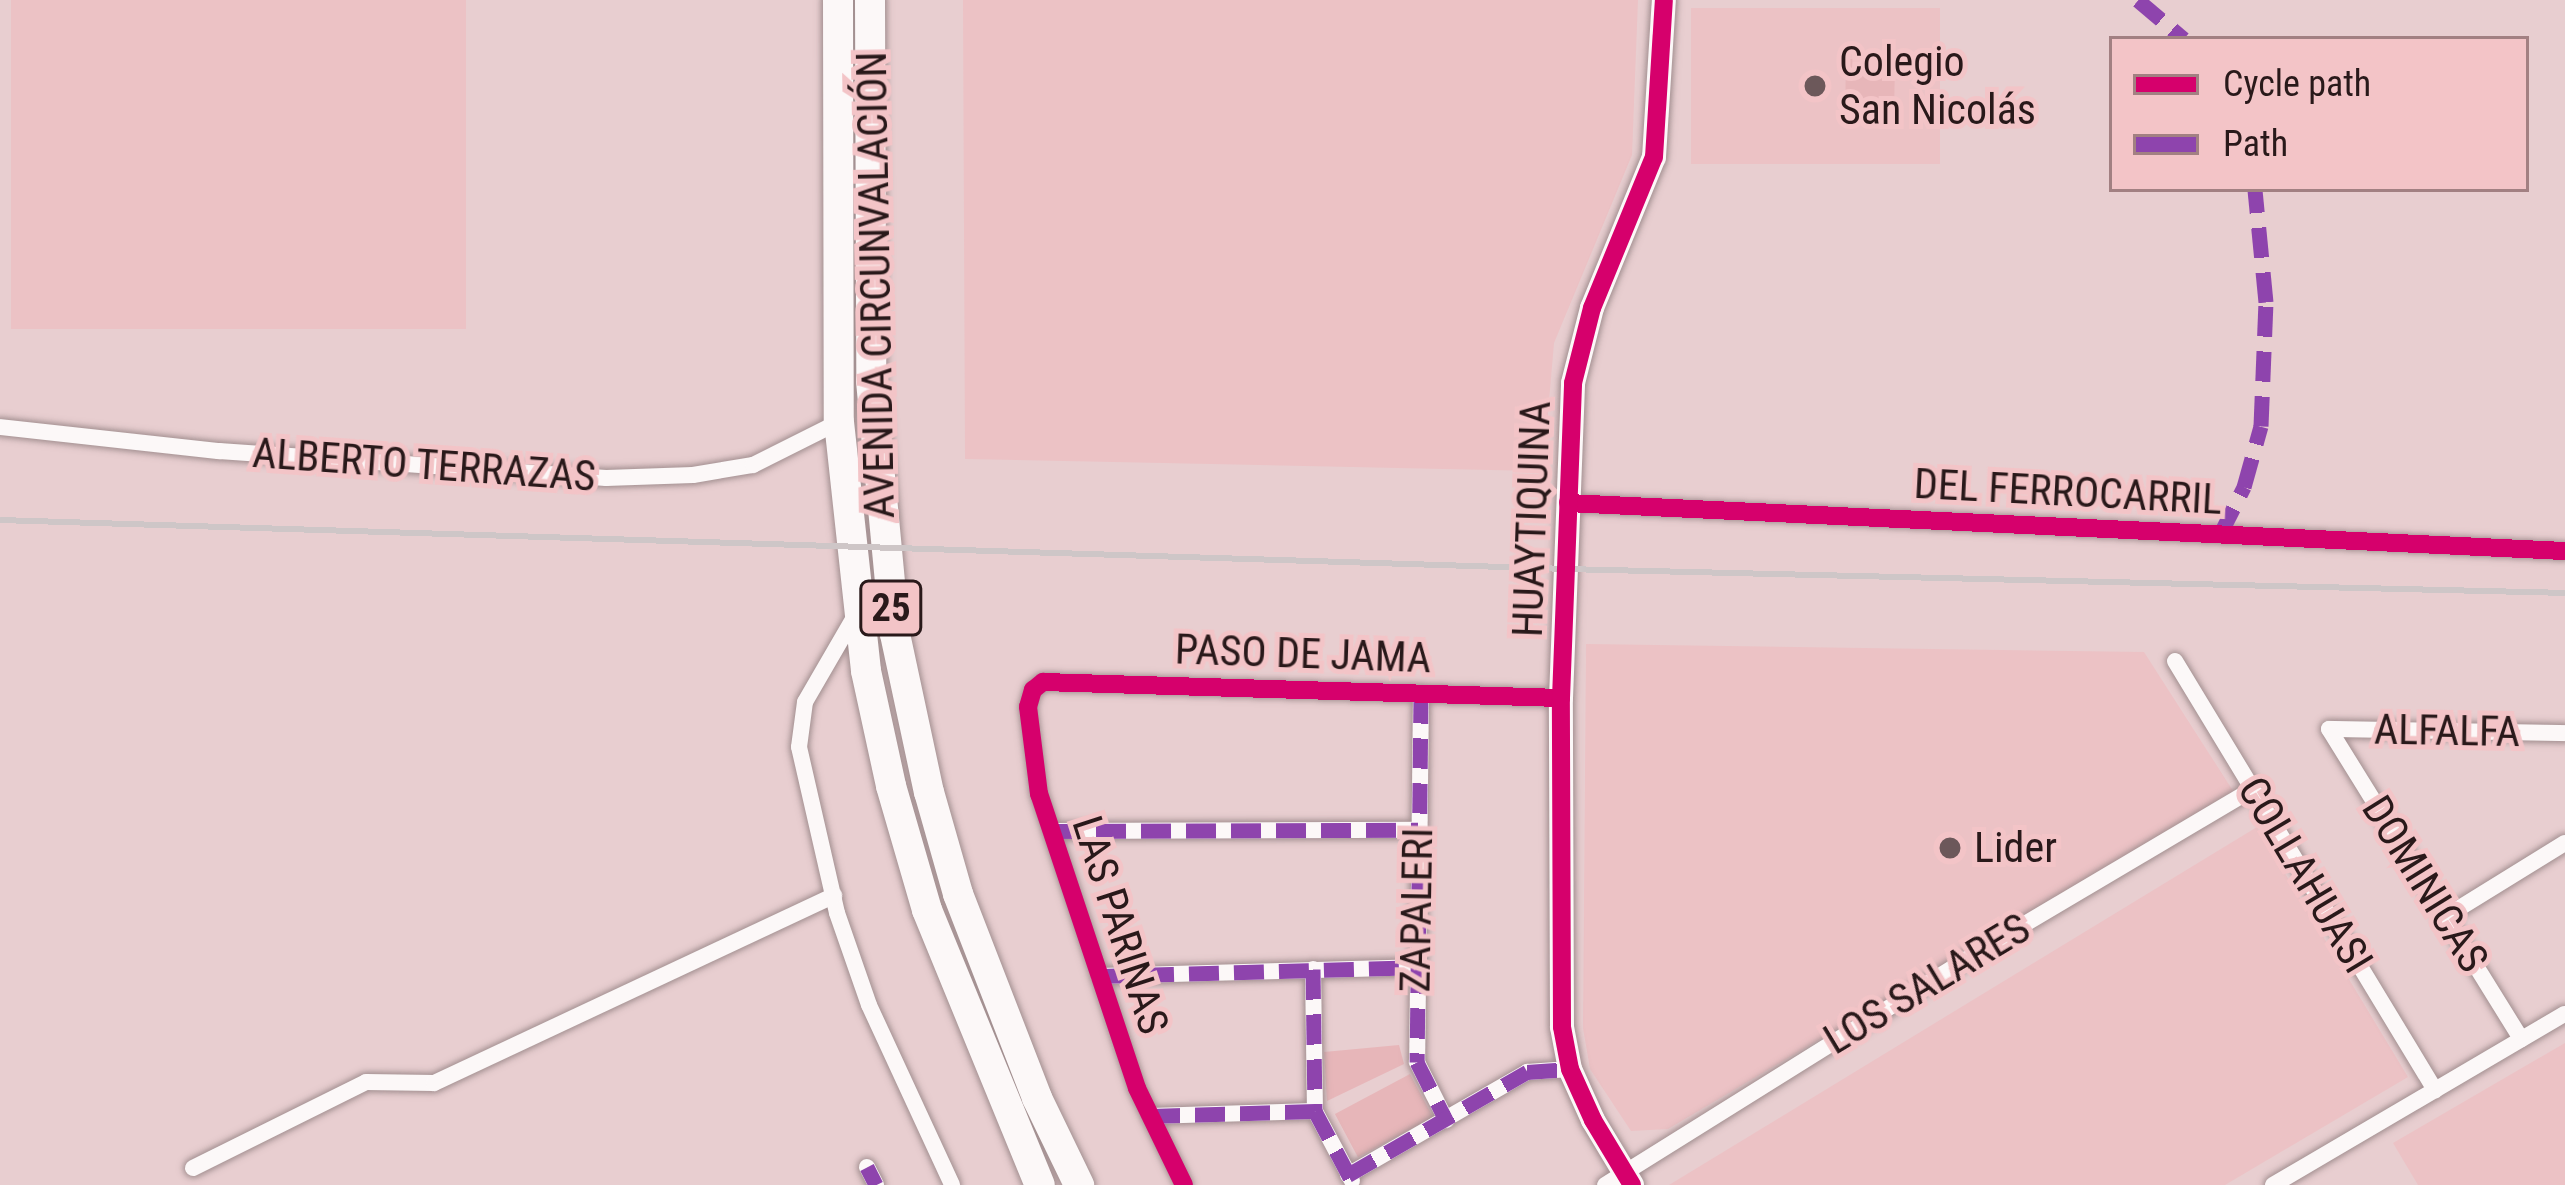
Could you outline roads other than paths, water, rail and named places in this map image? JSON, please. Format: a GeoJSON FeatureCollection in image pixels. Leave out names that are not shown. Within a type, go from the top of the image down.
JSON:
{"type":"FeatureCollection","features":[{"type":"Feature","properties":{"kind":"highway","name":"AVENIDA CIRCUNVALACIÓN"},"geometry":{"type":"LineString","coordinates":[[838,0],[839,422],[857,613],[891,786],[927,910],[1040,1185]]}},
{"type":"Feature","properties":{"kind":"highway","name":"AVENIDA CIRCUNVALACIÓN"},"geometry":{"type":"LineString","coordinates":[[870,0],[871,397],[895,634],[928,792],[958,894],[1029,1078],[1079,1185]]}},
{"type":"Feature","properties":{"kind":"street","name":"HUAYTIQUINA"},"geometry":{"type":"LineString","coordinates":[[1620,1181],[1570,1069],[1560,993],[1561,698],[1568,503],[1572,397],[1580,344],[1654,157],[1664,0]]}},
{"type":"Feature","properties":{"kind":"street","name":"ALBERTO TERRAZAS"},"geometry":{"type":"LineString","coordinates":[[0,427],[219,451],[606,478],[693,475],[754,465],[839,422]]}},
{"type":"Feature","properties":{"kind":"street","name":"DEL FERROCARRIL"},"geometry":{"type":"LineString","coordinates":[[1568,503],[2565,551]]}},
{"type":"Feature","properties":{"kind":"street"},"geometry":{"type":"LineString","coordinates":[[857,613],[805,702],[799,732],[834,896],[869,1005],[952,1185]]}},
{"type":"Feature","properties":{"kind":"street","name":"COLLAHUASI"},"geometry":{"type":"LineString","coordinates":[[2175,662],[2435,1090]]}},
{"type":"Feature","properties":{"kind":"street","name":"PASO DE JAMA"},"geometry":{"type":"LineString","coordinates":[[1043,682],[1561,698]]}},
{"type":"Feature","properties":{"kind":"street","name":"LAS PARINAS"},"geometry":{"type":"LineString","coordinates":[[1043,682],[1033,690],[1028,707],[1039,794],[1150,1116],[1184,1185]]}},
{"type":"Feature","properties":{"kind":"street","name":"ZAPALERI"},"geometry":{"type":"LineString","coordinates":[[1421,693],[1417,1062],[1446,1120]]}},
{"type":"Feature","properties":{"kind":"street","name":"ALFALFA"},"geometry":{"type":"LineString","coordinates":[[2329,730],[2565,733]]}},
{"type":"Feature","properties":{"kind":"street","name":"DOMINICAS"},"geometry":{"type":"LineString","coordinates":[[2329,730],[2521,1040]]}},
{"type":"Feature","properties":{"kind":"street","name":"LOS SALARES"},"geometry":{"type":"LineString","coordinates":[[1620,1181],[2254,789]]}},
{"type":"Feature","properties":{"kind":"street"},"geometry":{"type":"LineString","coordinates":[[1051,831],[1418,830]]}},
{"type":"Feature","properties":{"kind":"street"},"geometry":{"type":"LineString","coordinates":[[2445,917],[2565,843]]}},
{"type":"Feature","properties":{"kind":"street"},"geometry":{"type":"LineString","coordinates":[[193,1168],[366,1082],[434,1083],[834,896]]}},
{"type":"Feature","properties":{"kind":"street"},"geometry":{"type":"LineString","coordinates":[[1099,976],[1416,967]]}},
{"type":"Feature","properties":{"kind":"street"},"geometry":{"type":"LineString","coordinates":[[1313,969],[1315,1111],[1351,1180],[1527,1072],[1570,1069]]}},
{"type":"Feature","properties":{"kind":"street"},"geometry":{"type":"LineString","coordinates":[[2273,1185],[2565,1014]]}},
{"type":"Feature","properties":{"kind":"street"},"geometry":{"type":"LineString","coordinates":[[1150,1116],[1315,1111]]}},
{"type":"Feature","properties":{"kind":"street"},"geometry":{"type":"LineString","coordinates":[[867,1167],[876,1185]]}},
{"type":"Feature","properties":{"kind":"railway"},"geometry":{"type":"LineString","coordinates":[[0,520],[1565,569],[2565,593]]}},
{"type":"Feature","properties":{"kind":"place","name":"Colegio San Nicolás"},"geometry":{"type":"Point","coordinates":[1815,86]}},
{"type":"Feature","properties":{"kind":"place","name":"Lider"},"geometry":{"type":"Point","coordinates":[1950,848]}}]}
